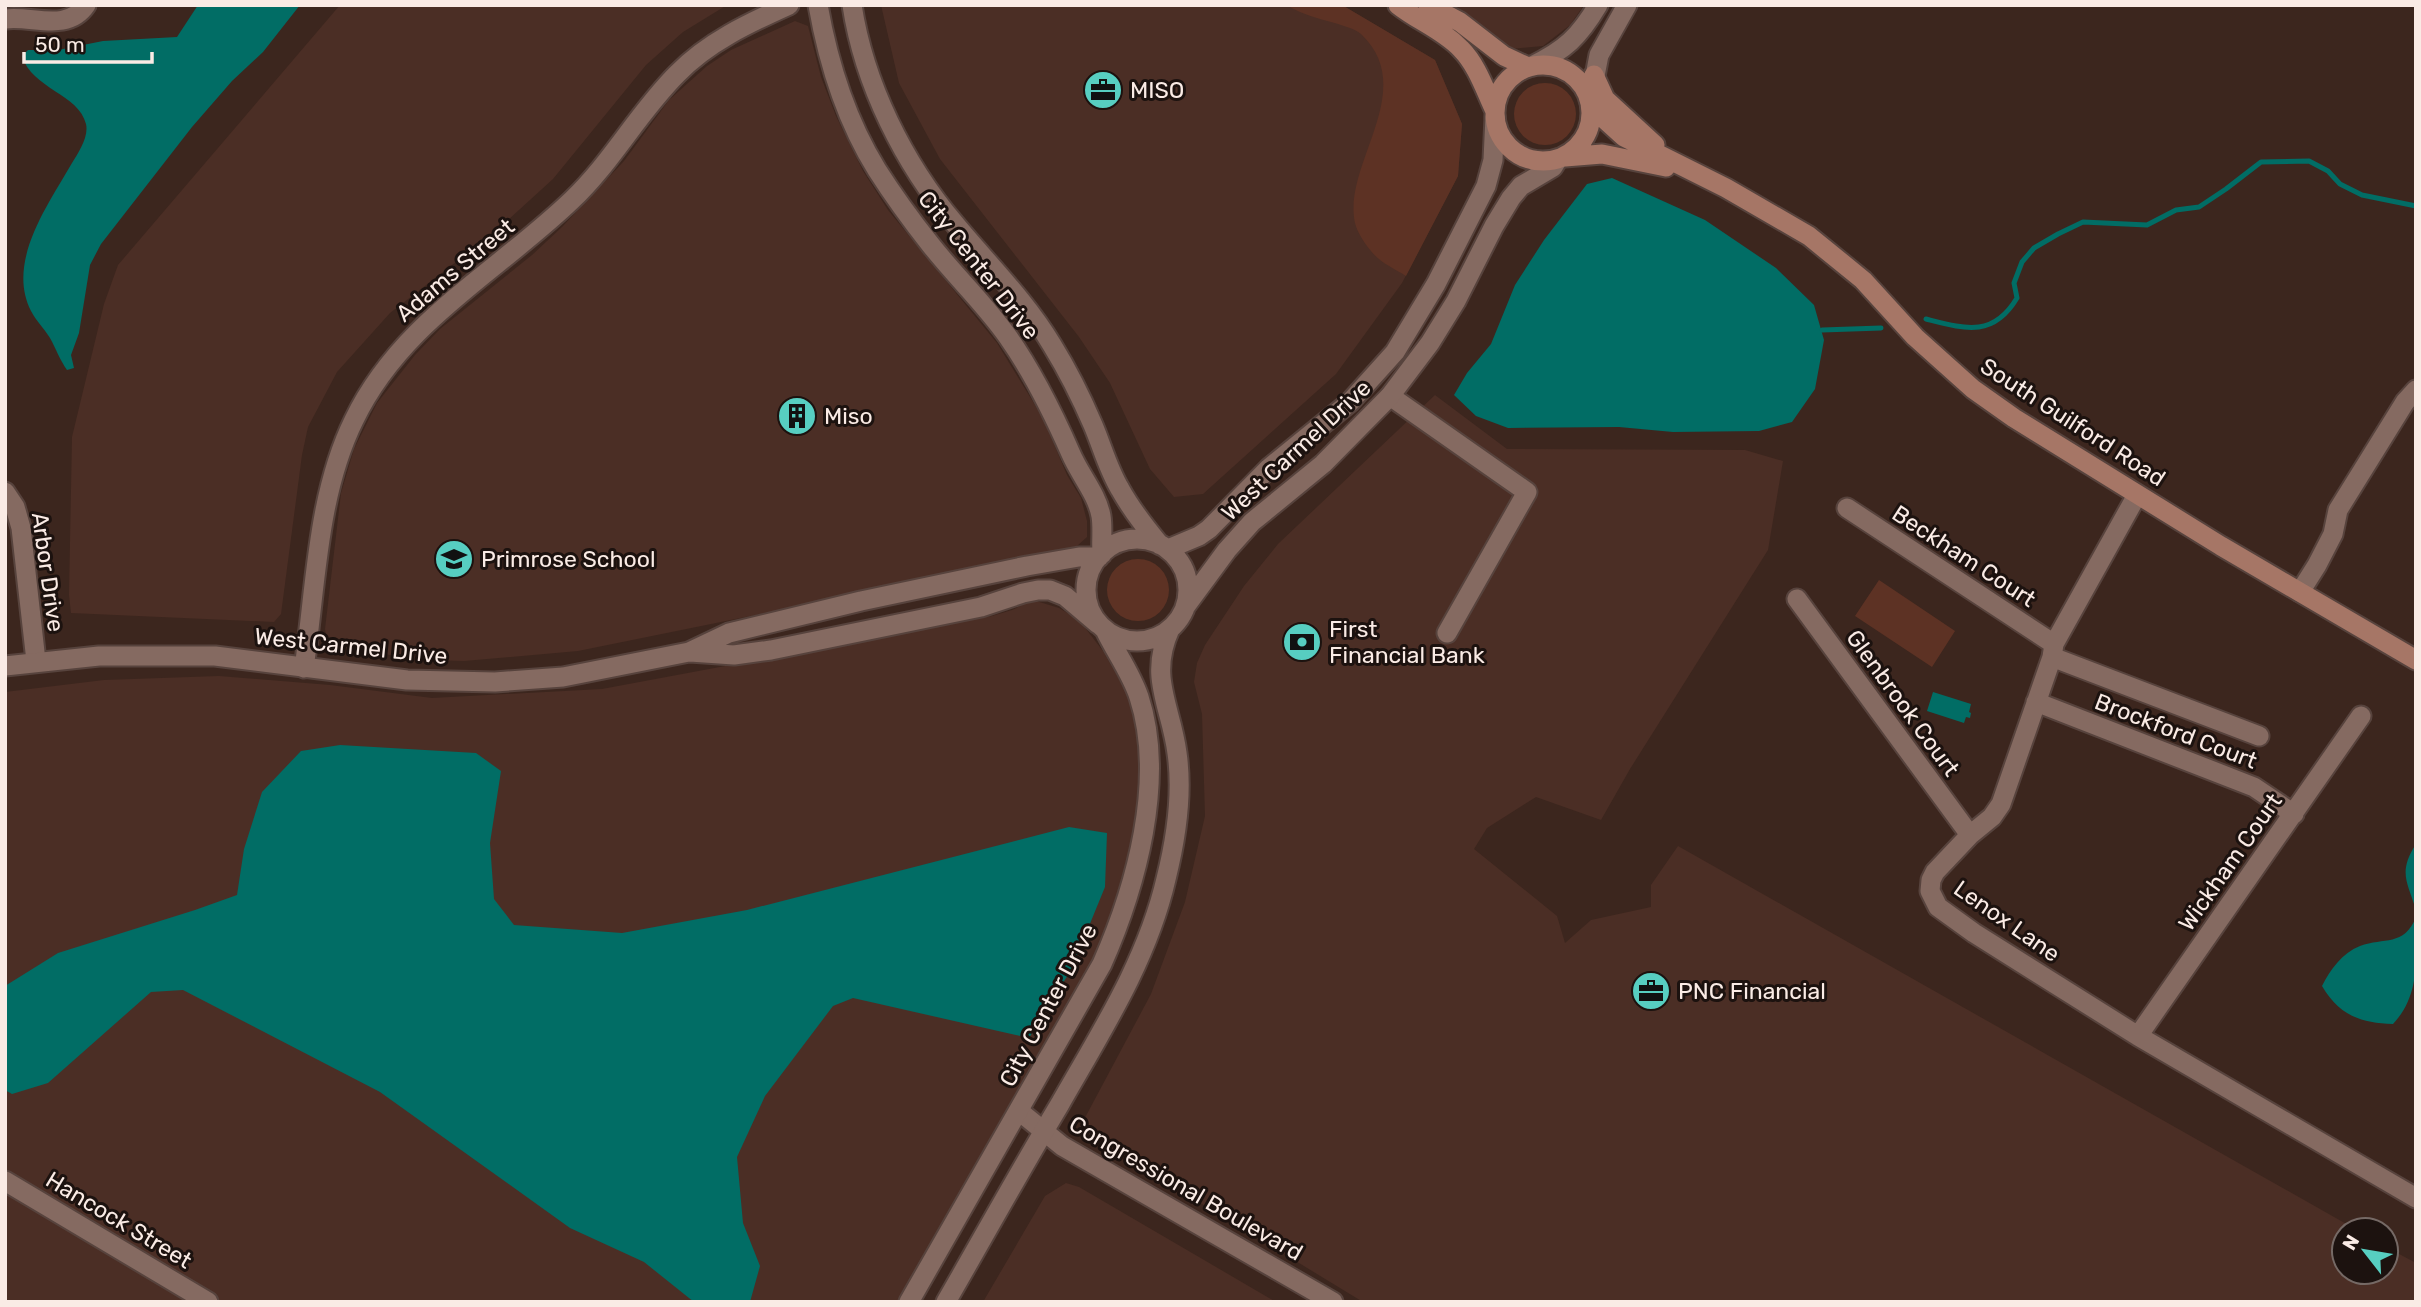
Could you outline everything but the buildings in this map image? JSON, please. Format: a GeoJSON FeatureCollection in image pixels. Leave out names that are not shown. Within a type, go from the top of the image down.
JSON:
{"type":"FeatureCollection","features":[{"type":"Feature","properties":{"kind":"main road"},"geometry":{"type":"LineString","coordinates":[[1398,5],[1463,50],[1472,62],[1495,114],[1501,139],[1519,156],[1542,162],[1561,158],[1576,149],[1590,124],[1591,104],[1584,88],[1569,72],[1555,66],[1530,66],[1504,57],[1460,22],[1427,5]]}},
{"type":"Feature","properties":{"kind":"main road"},"geometry":{"type":"LineString","coordinates":[[1495,114],[1499,92],[1507,81],[1530,66]]}},
{"type":"Feature","properties":{"kind":"main road"},"geometry":{"type":"LineString","coordinates":[[1594,75],[1605,99],[1665,156]]}},
{"type":"Feature","properties":{"kind":"main road","name":"South Guilford Road"},"geometry":{"type":"LineString","coordinates":[[1591,104],[1624,137],[1726,188],[1809,236],[1863,280],[1915,337],[1973,388],[2014,418],[2137,495],[2416,660]]}},
{"type":"Feature","properties":{"kind":"main road","name":"South Guilford Road"},"geometry":{"type":"LineString","coordinates":[[1561,158],[1602,153],[1692,171]]}},
{"type":"Feature","properties":{"kind":"street"},"geometry":{"type":"LineString","coordinates":[[5,19],[17,17],[57,21],[70,18],[82,11],[86,5]]}},
{"type":"Feature","properties":{"kind":"street","name":"Adams Street"},"geometry":{"type":"LineString","coordinates":[[304,668],[322,532],[339,454],[370,389],[390,361],[415,333],[532,237],[575,197],[617,150],[678,72],[714,43],[789,5]]}},
{"type":"Feature","properties":{"kind":"street","name":"City Center Drive"},"geometry":{"type":"LineString","coordinates":[[818,5],[836,78],[859,135],[897,200],[930,244],[1009,338],[1040,388],[1098,507],[1102,519],[1100,555]]}},
{"type":"Feature","properties":{"kind":"street","name":"City Center Drive"},"geometry":{"type":"LineString","coordinates":[[852,5],[862,50],[880,103],[906,153],[953,222],[1015,293],[1050,342],[1074,382],[1118,485],[1134,512],[1164,547]]}},
{"type":"Feature","properties":{"kind":"street"},"geometry":{"type":"LineString","coordinates":[[1530,66],[1554,55],[1574,40],[1598,5]]}},
{"type":"Feature","properties":{"kind":"street"},"geometry":{"type":"LineString","coordinates":[[1591,104],[1599,55],[1628,5]]}},
{"type":"Feature","properties":{"kind":"street","name":"West Carmel Drive"},"geometry":{"type":"LineString","coordinates":[[1164,547],[1199,536],[1209,529],[1269,468],[1350,402],[1387,363],[1421,311],[1486,186],[1493,160],[1495,114]]}},
{"type":"Feature","properties":{"kind":"street","name":"West Carmel Drive"},"geometry":{"type":"LineString","coordinates":[[1185,607],[1227,550],[1252,522],[1330,457],[1390,396],[1430,344],[1511,198],[1521,186],[1553,167],[1561,158]]}},
{"type":"Feature","properties":{"kind":"street"},"geometry":{"type":"LineString","coordinates":[[2300,592],[2318,565],[2333,534],[2338,510],[2405,402],[2416,390]]}},
{"type":"Feature","properties":{"kind":"street"},"geometry":{"type":"LineString","coordinates":[[1390,396],[1527,492],[1447,633]]}},
{"type":"Feature","properties":{"kind":"street","name":"Arbor Drive"},"geometry":{"type":"LineString","coordinates":[[5,492],[15,507],[21,528],[36,661]]}},
{"type":"Feature","properties":{"kind":"street","name":"Lenox Lane"},"geometry":{"type":"LineString","coordinates":[[2137,495],[2053,651],[2001,804],[1992,817],[1940,865],[1931,880],[1932,899],[1938,907],[1974,933],[2138,1036],[2416,1198]]}},
{"type":"Feature","properties":{"kind":"street","name":"Beckham Court"},"geometry":{"type":"LineString","coordinates":[[1847,508],[2053,651]]}},
{"type":"Feature","properties":{"kind":"street"},"geometry":{"type":"LineString","coordinates":[[946,1302],[1136,966],[1152,929],[1167,879],[1179,790],[1178,755],[1160,670],[1162,649],[1170,629],[1185,607],[1188,593],[1185,572],[1178,559],[1164,547],[1140,539],[1113,545],[1100,555],[1090,570],[1086,586],[1090,610],[1101,627],[1118,638],[1134,642],[1149,640],[1170,629]]}},
{"type":"Feature","properties":{"kind":"street","name":"West Carmel Drive"},"geometry":{"type":"LineString","coordinates":[[5,666],[99,656],[215,656],[407,680],[495,682],[563,677],[689,652],[729,633],[861,601],[1027,566],[1100,555]]}},
{"type":"Feature","properties":{"kind":"street","name":"West Carmel Drive"},"geometry":{"type":"LineString","coordinates":[[689,652],[734,655],[771,650],[981,607],[1038,590],[1049,590],[1066,596],[1101,627]]}},
{"type":"Feature","properties":{"kind":"street","name":"Glenbrook Court"},"geometry":{"type":"LineString","coordinates":[[1797,599],[1970,835]]}},
{"type":"Feature","properties":{"kind":"street","name":"City Center Drive"},"geometry":{"type":"LineString","coordinates":[[909,1302],[1102,964],[1122,915],[1140,847],[1148,783],[1147,734],[1139,696],[1131,676],[1101,627]]}},
{"type":"Feature","properties":{"kind":"street","name":"Brockford Court"},"geometry":{"type":"LineString","coordinates":[[2053,651],[2259,736]]}},
{"type":"Feature","properties":{"kind":"street","name":"Brockford Court"},"geometry":{"type":"LineString","coordinates":[[2036,702],[2254,787],[2294,814]]}},
{"type":"Feature","properties":{"kind":"street","name":"Wickham Court"},"geometry":{"type":"LineString","coordinates":[[2138,1036],[2361,716]]}},
{"type":"Feature","properties":{"kind":"street","name":"Congressional Boulevard"},"geometry":{"type":"LineString","coordinates":[[1019,1111],[1062,1146],[1333,1302]]}},
{"type":"Feature","properties":{"kind":"street","name":"Hancock Street"},"geometry":{"type":"LineString","coordinates":[[5,1181],[208,1302]]}},
{"type":"Feature","properties":{"kind":"shaded area"},"geometry":{"type":"Polygon","coordinates":[[[340,5],[727,5],[683,32],[646,65],[553,179],[496,231],[390,313],[337,372],[308,427],[281,614],[274,622],[71,613],[69,595],[72,437],[104,304],[118,265],[340,5]]]}},
{"type":"Feature","properties":{"kind":"shaded area"},"geometry":{"type":"Polygon","coordinates":[[[881,5],[1342,5],[1435,60],[1462,124],[1458,176],[1402,283],[1336,374],[1203,494],[1174,497],[1150,469],[1110,383],[1079,337],[940,159],[899,83],[881,5]]]}},
{"type":"Feature","properties":{"kind":"shaded area"},"geometry":{"type":"Polygon","coordinates":[[[1287,5],[1342,5],[1435,60],[1462,124],[1458,176],[1406,276],[1374,255],[1355,223],[1354,200],[1359,176],[1382,103],[1383,79],[1377,56],[1356,30],[1305,14],[1287,5]]]}},
{"type":"Feature","properties":{"kind":"shaded area"},"geometry":{"type":"Polygon","coordinates":[[[1442,5],[1584,5],[1570,25],[1543,46],[1511,49],[1442,5]]]}},
{"type":"Feature","properties":{"kind":"shaded area"},"geometry":{"type":"Polygon","coordinates":[[[795,21],[808,26],[821,77],[836,116],[863,171],[888,210],[997,343],[1043,418],[1067,475],[1081,498],[1087,521],[1087,537],[1077,546],[971,571],[578,651],[464,661],[331,648],[325,629],[341,493],[354,449],[377,403],[415,355],[440,329],[532,255],[562,227],[624,161],[669,100],[707,66],[731,50],[795,21]]]}},
{"type":"Feature","properties":{"kind":"shaded area"},"geometry":{"type":"Polygon","coordinates":[[[1545,83],[1557,85],[1567,92],[1574,102],[1574,126],[1567,136],[1557,143],[1545,145],[1533,143],[1523,136],[1516,126],[1514,114],[1516,102],[1523,92],[1533,85],[1545,83]]]}},
{"type":"Feature","properties":{"kind":"shaded area"},"geometry":{"type":"Polygon","coordinates":[[[1435,395],[1507,449],[1745,450],[1783,461],[1768,550],[1630,769],[1601,820],[1536,797],[1487,828],[1474,849],[1557,916],[1565,943],[1591,920],[1651,907],[1651,885],[1678,846],[2332,1216],[2330,1216],[2330,1286],[2400,1286],[2400,1254],[2416,1263],[2416,1302],[1363,1302],[1079,1129],[1151,994],[1185,902],[1205,816],[1202,714],[1194,682],[1197,663],[1205,645],[1244,586],[1278,544],[1435,395]]]}},
{"type":"Feature","properties":{"kind":"shaded area"},"geometry":{"type":"Polygon","coordinates":[[[1138,559],[1160,568],[1169,590],[1160,612],[1138,621],[1116,612],[1107,590],[1116,568],[1138,559]]]}},
{"type":"Feature","properties":{"kind":"shaded area"},"geometry":{"type":"Polygon","coordinates":[[[1879,580],[1955,631],[1932,667],[1855,616],[1879,580]]]}},
{"type":"Feature","properties":{"kind":"shaded area"},"geometry":{"type":"Polygon","coordinates":[[[1033,600],[1059,608],[1079,620],[1103,651],[1130,698],[1141,727],[1142,785],[1126,875],[1096,959],[902,1302],[5,1302],[5,692],[104,680],[219,676],[330,685],[432,698],[602,689],[992,616],[1033,600]]]}},
{"type":"Feature","properties":{"kind":"shaded area"},"geometry":{"type":"Polygon","coordinates":[[[1066,1183],[1079,1187],[1276,1302],[983,1302],[1045,1196],[1066,1183]]]}},
{"type":"Feature","properties":{"kind":"water"},"geometry":{"type":"Polygon","coordinates":[[[198,5],[300,5],[263,52],[232,81],[192,127],[101,244],[90,265],[79,333],[71,355],[74,368],[67,370],[50,338],[31,311],[23,273],[33,234],[82,145],[87,129],[82,114],[74,105],[35,76],[22,56],[28,50],[58,50],[103,41],[177,37],[198,5]]]}},
{"type":"Feature","properties":{"kind":"water"},"geometry":{"type":"Polygon","coordinates":[[[1612,178],[1705,220],[1776,268],[1814,305],[1824,340],[1815,389],[1792,422],[1759,431],[1673,432],[1619,427],[1508,428],[1476,416],[1454,395],[1467,373],[1491,344],[1515,285],[1544,240],[1587,184],[1612,178]]]}},
{"type":"Feature","properties":{"kind":"water"},"geometry":{"type":"Polygon","coordinates":[[[1933,692],[1971,704],[1970,718],[1966,717],[1964,723],[1927,711],[1933,692]]]}},
{"type":"Feature","properties":{"kind":"water"},"geometry":{"type":"Polygon","coordinates":[[[340,745],[476,753],[501,771],[490,843],[494,899],[514,925],[622,933],[747,910],[1069,827],[1107,833],[1105,887],[1071,970],[1029,1038],[853,998],[833,1006],[765,1096],[737,1157],[743,1223],[760,1266],[750,1302],[694,1302],[644,1262],[570,1228],[380,1092],[183,990],[151,992],[48,1083],[12,1094],[5,1090],[5,986],[58,953],[237,895],[244,849],[262,792],[301,751],[340,745]]]}},
{"type":"Feature","properties":{"kind":"water"},"geometry":{"type":"Polygon","coordinates":[[[2416,844],[2416,910],[2407,884],[2406,870],[2416,844]]]}},
{"type":"Feature","properties":{"kind":"water"},"geometry":{"type":"Polygon","coordinates":[[[2416,917],[2413,988],[2393,1024],[2370,1022],[2343,1011],[2322,986],[2333,968],[2348,953],[2360,946],[2406,933],[2416,917]]]}},
{"type":"Feature","properties":{"kind":"waterway"},"geometry":{"type":"LineString","coordinates":[[1926,319],[1953,326],[1988,325],[2008,311],[2017,298],[2014,283],[2022,262],[2034,248],[2083,222],[2147,225],[2176,210],[2199,207],[2261,162],[2309,161],[2328,171],[2340,184],[2362,195],[2416,206]]}},
{"type":"Feature","properties":{"kind":"waterway"},"geometry":{"type":"LineString","coordinates":[[1822,330],[1881,328]]}},
{"type":"Feature","properties":{"kind":"place","name":"MISO"},"geometry":{"type":"Point","coordinates":[1103,90]}},
{"type":"Feature","properties":{"kind":"place","name":"Miso"},"geometry":{"type":"Point","coordinates":[797,416]}},
{"type":"Feature","properties":{"kind":"place","name":"Primrose School"},"geometry":{"type":"Point","coordinates":[454,559]}},
{"type":"Feature","properties":{"kind":"place","name":"First Financial Bank"},"geometry":{"type":"Point","coordinates":[1302,642]}},
{"type":"Feature","properties":{"kind":"place","name":"PNC Financial"},"geometry":{"type":"Point","coordinates":[1651,991]}}]}
